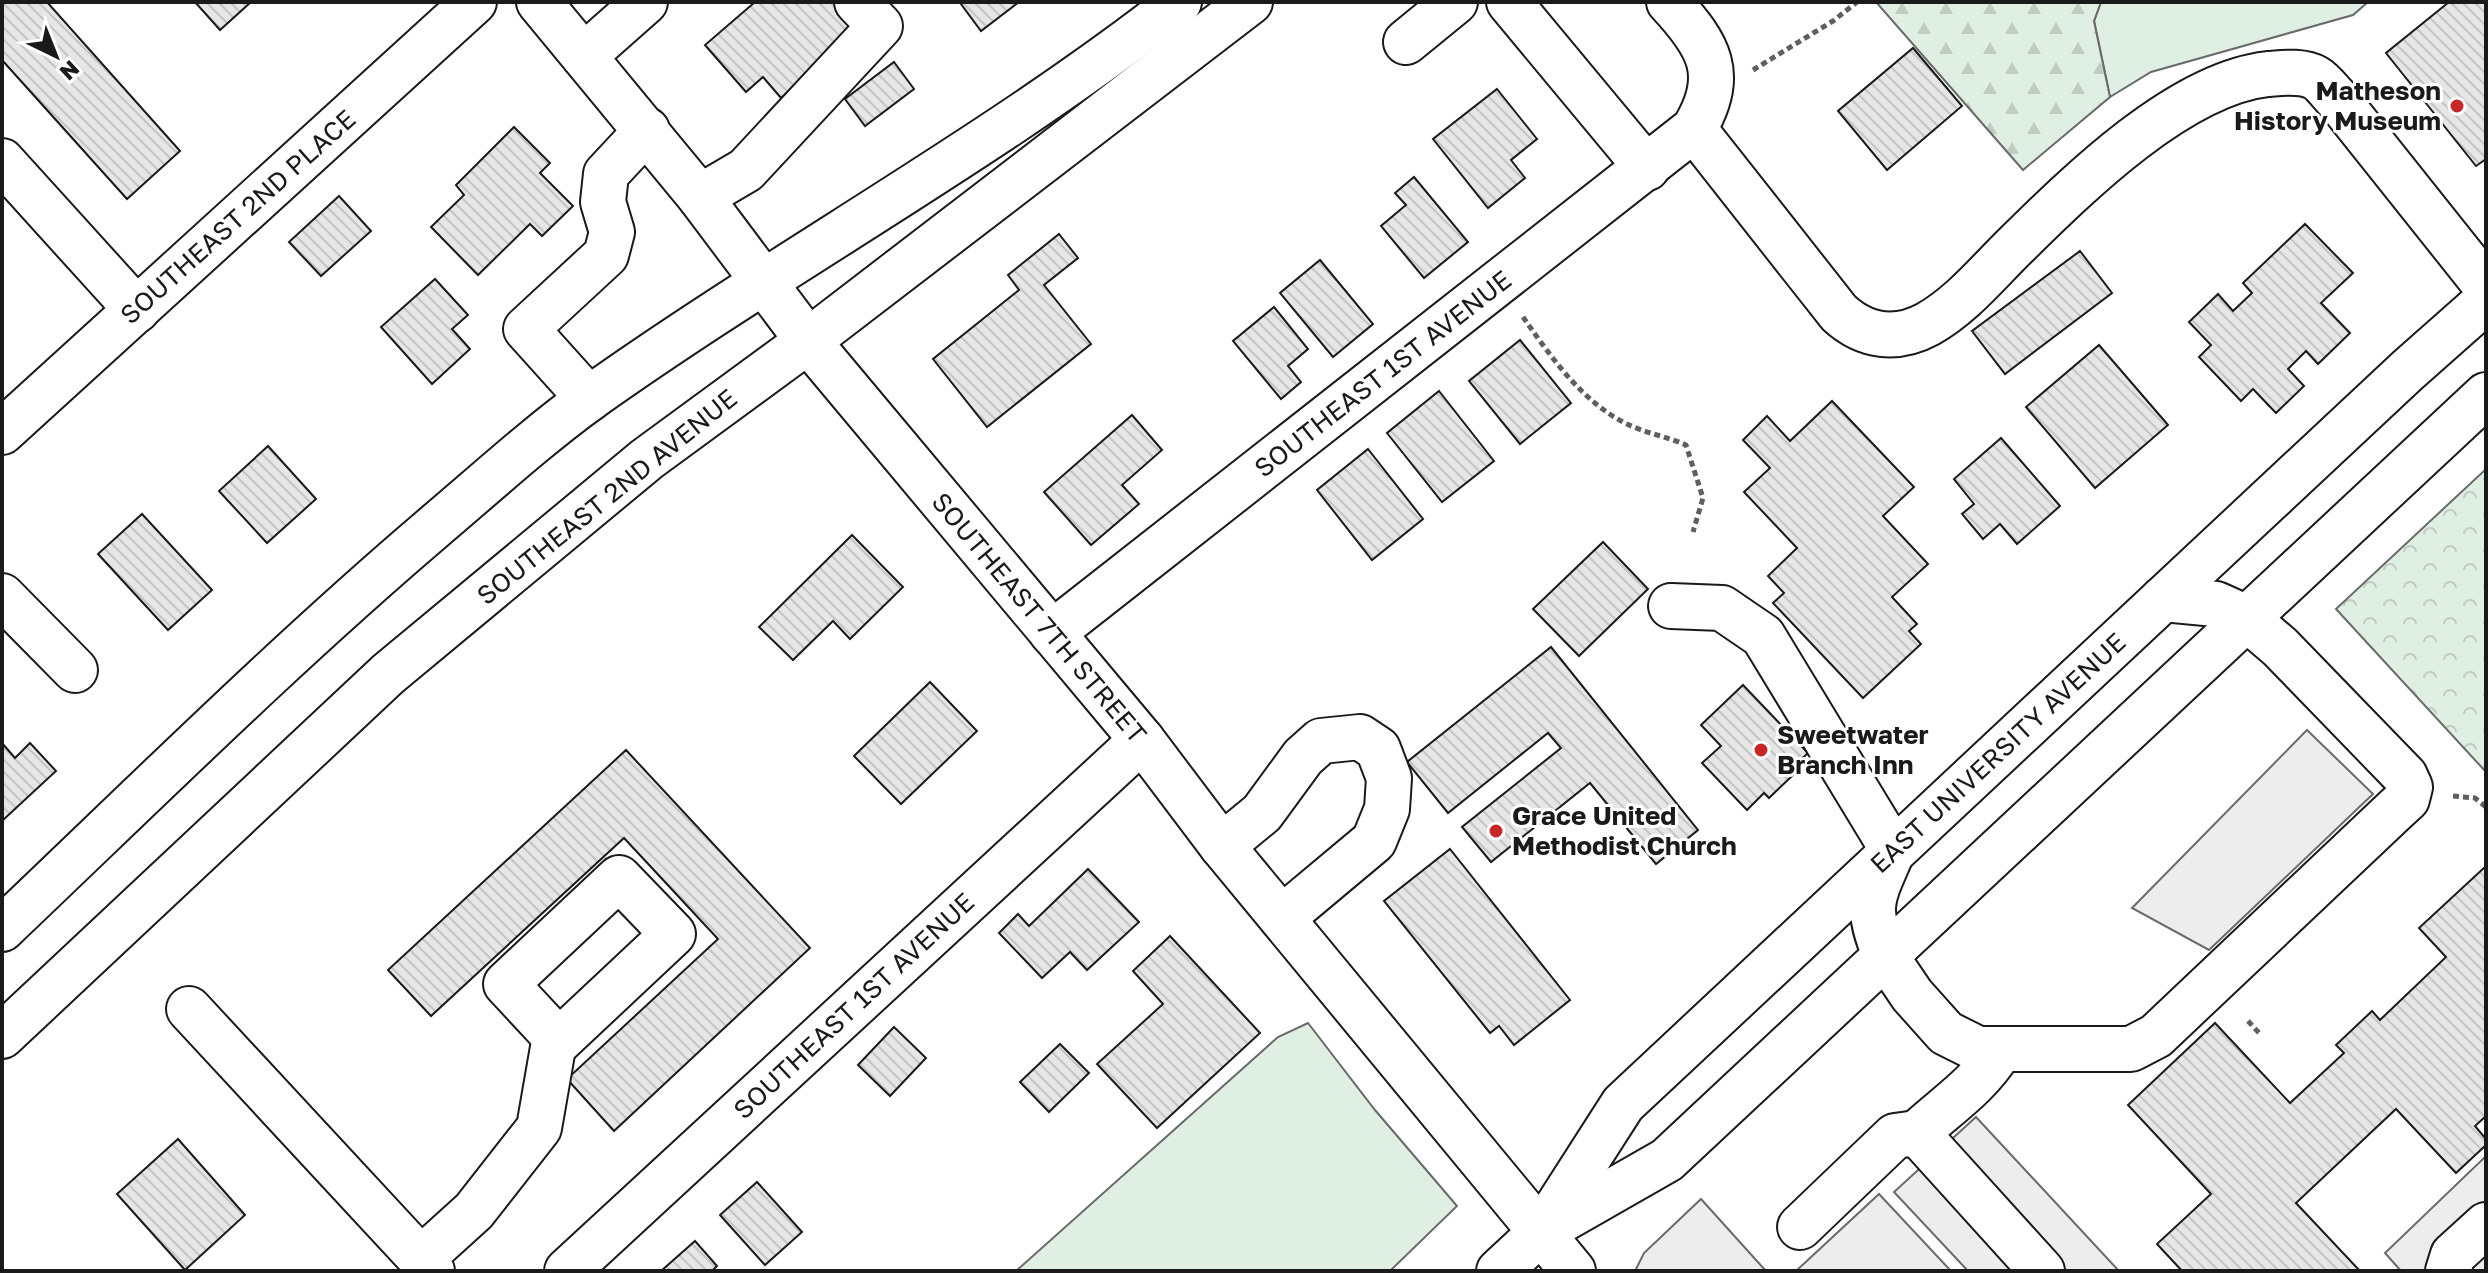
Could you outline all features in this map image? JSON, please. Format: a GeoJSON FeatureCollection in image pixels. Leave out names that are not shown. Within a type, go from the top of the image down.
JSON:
{"type":"FeatureCollection","features":[{"type":"Feature","properties":{"kind":"main road","name":"SOUTHEAST 2ND PLACE"},"geometry":{"type":"LineString","coordinates":[[2,432],[474,2]]}},
{"type":"Feature","properties":{"kind":"main road","name":"SOUTHEAST 7TH STREET"},"geometry":{"type":"LineString","coordinates":[[539,2],[647,130],[808,341],[1142,740],[1222,846],[1573,1271]]}},
{"type":"Feature","properties":{"kind":"main road"},"geometry":{"type":"LineString","coordinates":[[584,56],[645,2]]}},
{"type":"Feature","properties":{"kind":"main road"},"geometry":{"type":"LineString","coordinates":[[700,197],[746,170],[880,26],[857,2]]}},
{"type":"Feature","properties":{"kind":"main road"},"geometry":{"type":"LineString","coordinates":[[2,929],[348,601],[589,399],[764,280],[988,140],[1179,2]]}},
{"type":"Feature","properties":{"kind":"main road","name":"SOUTHEAST 2ND AVENUE"},"geometry":{"type":"LineString","coordinates":[[2,1036],[388,674],[647,459],[808,341],[1250,2]]}},
{"type":"Feature","properties":{"kind":"main road"},"geometry":{"type":"LineString","coordinates":[[1406,42],[1455,2]]}},
{"type":"Feature","properties":{"kind":"main road"},"geometry":{"type":"LineString","coordinates":[[1509,2],[1647,168]]}},
{"type":"Feature","properties":{"kind":"main road"},"geometry":{"type":"LineString","coordinates":[[1669,2],[1696,31],[1709,63],[1705,109],[1839,313],[1854,326],[1877,335],[1901,334],[1927,325],[1954,307],[2072,190],[2181,105],[2253,76],[2289,72],[2315,77],[2337,99],[2486,286]]}},
{"type":"Feature","properties":{"kind":"main road","name":"SOUTHEAST 1ST AVENUE"},"geometry":{"type":"LineString","coordinates":[[1052,633],[1647,168],[1705,109]]}},
{"type":"Feature","properties":{"kind":"main road"},"geometry":{"type":"LineString","coordinates":[[589,399],[526,329],[606,255],[612,232],[603,202],[606,174],[647,130]]}},
{"type":"Feature","properties":{"kind":"main road"},"geometry":{"type":"LineString","coordinates":[[2,161],[137,310]]}},
{"type":"Feature","properties":{"kind":"main road","name":"EAST UNIVERSITY AVENUE"},"geometry":{"type":"LineString","coordinates":[[1541,1232],[1623,1104],[2486,301]]}},
{"type":"Feature","properties":{"kind":"main road","name":"EAST UNIVERSITY AVENUE"},"geometry":{"type":"LineString","coordinates":[[1499,1271],[1541,1232],[1667,1160],[2486,395]]}},
{"type":"Feature","properties":{"kind":"main road"},"geometry":{"type":"LineString","coordinates":[[2,596],[75,670]]}},
{"type":"Feature","properties":{"kind":"main road"},"geometry":{"type":"LineString","coordinates":[[1671,606],[1722,608],[1763,636],[1893,850],[1871,903],[1873,928],[1885,955],[1912,995],[1946,1033],[1978,1049],[1999,1052],[2049,1047],[2131,1049],[2156,1036],[2407,799],[2410,787],[2405,776],[2280,647],[2245,617],[2205,601],[2163,599]]}},
{"type":"Feature","properties":{"kind":"main road"},"geometry":{"type":"LineString","coordinates":[[1222,846],[1262,813],[1303,757],[1321,741],[1360,737],[1378,749],[1389,778],[1387,809],[1374,841],[1282,918]]}},
{"type":"Feature","properties":{"kind":"main road","name":"SOUTHEAST 1ST AVENUE"},"geometry":{"type":"LineString","coordinates":[[567,1271],[1142,740]]}},
{"type":"Feature","properties":{"kind":"main road"},"geometry":{"type":"LineString","coordinates":[[189,1009],[426,1265],[474,1211],[539,1128],[555,1036]]}},
{"type":"Feature","properties":{"kind":"main road"},"geometry":{"type":"LineString","coordinates":[[1929,1122],[1952,1054],[1946,1033]]}},
{"type":"Feature","properties":{"kind":"main road"},"geometry":{"type":"LineString","coordinates":[[1800,1227],[1895,1136],[1929,1122],[1962,1096],[1999,1052]]}},
{"type":"Feature","properties":{"kind":"main road"},"geometry":{"type":"LineString","coordinates":[[1929,1122],[2042,1271]]}},
{"type":"Feature","properties":{"kind":"main road"},"geometry":{"type":"LineString","coordinates":[[2448,1271],[2453,1255],[2486,1225]]}},
{"type":"Feature","properties":{"kind":"path"},"geometry":{"type":"LineString","coordinates":[[1705,109],[1761,66],[1857,2]]}},
{"type":"Feature","properties":{"kind":"path"},"geometry":{"type":"LineString","coordinates":[[1499,283],[1555,362],[1595,403],[1629,425],[1657,432],[1686,445],[1703,498],[1693,532]]}},
{"type":"Feature","properties":{"kind":"path"},"geometry":{"type":"LineString","coordinates":[[2453,796],[2475,798],[2486,807]]}},
{"type":"Feature","properties":{"kind":"path"},"geometry":{"type":"LineString","coordinates":[[2248,1021],[2261,1035]]}},
{"type":"Feature","properties":{"kind":"green space"},"geometry":{"type":"Polygon","coordinates":[[[1876,2],[2101,2],[2094,21],[2110,97],[2023,170],[1876,2]]]}},
{"type":"Feature","properties":{"kind":"green space"},"geometry":{"type":"Polygon","coordinates":[[[2101,2],[2368,2],[2353,15],[2151,72],[2110,97],[2094,21],[2101,2]]]}},
{"type":"Feature","properties":{"kind":"green space"},"geometry":{"type":"Polygon","coordinates":[[[2486,469],[2486,772],[2336,609],[2486,469]]]}},
{"type":"Feature","properties":{"kind":"green space"},"geometry":{"type":"Polygon","coordinates":[[[1308,1023],[1375,1110],[1457,1206],[1390,1271],[1016,1271],[1278,1037],[1308,1023]]]}},
{"type":"Feature","properties":{"kind":"shaded area"},"geometry":{"type":"Polygon","coordinates":[[[2307,730],[2373,794],[2209,950],[2132,908],[2307,730]]]}},
{"type":"Feature","properties":{"kind":"shaded area"},"geometry":{"type":"Polygon","coordinates":[[[1976,1117],[2119,1271],[1968,1271],[1894,1192],[1976,1117]]]}},
{"type":"Feature","properties":{"kind":"shaded area"},"geometry":{"type":"Polygon","coordinates":[[[2486,1156],[2486,1271],[2401,1271],[2385,1253],[2486,1156]]]}},
{"type":"Feature","properties":{"kind":"shaded area"},"geometry":{"type":"Polygon","coordinates":[[[1879,1194],[1951,1271],[1796,1271],[1879,1194]]]}},
{"type":"Feature","properties":{"kind":"shaded area"},"geometry":{"type":"Polygon","coordinates":[[[1701,1199],[1766,1271],[1635,1271],[1644,1253],[1701,1199]]]}},
{"type":"Feature","properties":{"kind":"building"},"geometry":{"type":"Polygon","coordinates":[[[2,2],[47,2],[180,151],[127,199],[2,60],[2,2]]]}},
{"type":"Feature","properties":{"kind":"building"},"geometry":{"type":"Polygon","coordinates":[[[195,2],[251,2],[220,30],[195,2]]]}},
{"type":"Feature","properties":{"kind":"building"},"geometry":{"type":"Polygon","coordinates":[[[755,2],[837,2],[861,29],[781,98],[763,77],[746,92],[705,45],[755,2]]]}},
{"type":"Feature","properties":{"kind":"building"},"geometry":{"type":"Polygon","coordinates":[[[1019,2],[981,31],[961,4],[1019,2]]]}},
{"type":"Feature","properties":{"kind":"building","name":"Matheson History Museum"},"geometry":{"type":"Polygon","coordinates":[[[2449,2],[2486,2],[2486,159],[2476,166],[2386,53],[2449,2]]]}},
{"type":"Feature","properties":{"kind":"building"},"geometry":{"type":"Polygon","coordinates":[[[1913,48],[1962,106],[1887,170],[1838,111],[1913,48]]]}},
{"type":"Feature","properties":{"kind":"building"},"geometry":{"type":"Polygon","coordinates":[[[894,62],[914,89],[865,126],[845,99],[894,62]]]}},
{"type":"Feature","properties":{"kind":"building"},"geometry":{"type":"Polygon","coordinates":[[[1497,89],[1537,139],[1511,160],[1525,178],[1488,208],[1433,139],[1497,89]]]}},
{"type":"Feature","properties":{"kind":"building"},"geometry":{"type":"Polygon","coordinates":[[[514,127],[550,163],[540,173],[573,206],[542,236],[530,224],[478,275],[431,227],[464,195],[456,185],[514,127]]]}},
{"type":"Feature","properties":{"kind":"building"},"geometry":{"type":"Polygon","coordinates":[[[1414,177],[1468,242],[1424,278],[1381,226],[1406,205],[1395,193],[1414,177]]]}},
{"type":"Feature","properties":{"kind":"building"},"geometry":{"type":"Polygon","coordinates":[[[339,196],[371,231],[321,276],[289,242],[339,196]]]}},
{"type":"Feature","properties":{"kind":"building"},"geometry":{"type":"Polygon","coordinates":[[[2305,224],[2353,273],[2321,303],[2350,333],[2318,364],[2306,351],[2288,369],[2304,386],[2276,413],[2253,389],[2241,401],[2199,357],[2211,345],[2189,322],[2218,294],[2233,311],[2252,293],[2243,283],[2305,224]]]}},
{"type":"Feature","properties":{"kind":"building"},"geometry":{"type":"Polygon","coordinates":[[[1059,234],[1078,258],[1044,285],[1091,344],[987,427],[933,359],[1019,290],[1008,275],[1059,234]]]}},
{"type":"Feature","properties":{"kind":"building"},"geometry":{"type":"Polygon","coordinates":[[[2080,251],[2112,293],[2005,374],[1972,331],[2080,251]]]}},
{"type":"Feature","properties":{"kind":"building"},"geometry":{"type":"Polygon","coordinates":[[[1320,260],[1373,324],[1333,357],[1280,293],[1320,260]]]}},
{"type":"Feature","properties":{"kind":"building"},"geometry":{"type":"Polygon","coordinates":[[[435,279],[468,315],[452,329],[470,349],[432,384],[381,327],[435,279]]]}},
{"type":"Feature","properties":{"kind":"building"},"geometry":{"type":"Polygon","coordinates":[[[1274,307],[1308,349],[1288,366],[1301,382],[1281,399],[1233,341],[1274,307]]]}},
{"type":"Feature","properties":{"kind":"building"},"geometry":{"type":"Polygon","coordinates":[[[1520,340],[1571,403],[1520,444],[1469,381],[1520,340]]]}},
{"type":"Feature","properties":{"kind":"building"},"geometry":{"type":"Polygon","coordinates":[[[2099,345],[2168,425],[2095,488],[2026,407],[2099,345]]]}},
{"type":"Feature","properties":{"kind":"building"},"geometry":{"type":"Polygon","coordinates":[[[1439,391],[1494,461],[1442,502],[1387,433],[1439,391]]]}},
{"type":"Feature","properties":{"kind":"building"},"geometry":{"type":"Polygon","coordinates":[[[1832,401],[1914,487],[1883,516],[1928,564],[1892,597],[1917,624],[1909,631],[1921,644],[1863,698],[1773,603],[1784,593],[1768,576],[1797,548],[1744,492],[1770,468],[1743,440],[1767,416],[1790,441],[1832,401]]]}},
{"type":"Feature","properties":{"kind":"building"},"geometry":{"type":"Polygon","coordinates":[[[1132,415],[1162,450],[1122,485],[1139,504],[1091,545],[1044,492],[1132,415]]]}},
{"type":"Feature","properties":{"kind":"building"},"geometry":{"type":"Polygon","coordinates":[[[2001,438],[2060,506],[2017,544],[2000,524],[1983,539],[1962,514],[1974,504],[1954,479],[2001,438]]]}},
{"type":"Feature","properties":{"kind":"building"},"geometry":{"type":"Polygon","coordinates":[[[268,446],[316,499],[267,543],[219,491],[268,446]]]}},
{"type":"Feature","properties":{"kind":"building"},"geometry":{"type":"Polygon","coordinates":[[[1368,449],[1423,519],[1372,560],[1317,490],[1368,449]]]}},
{"type":"Feature","properties":{"kind":"building"},"geometry":{"type":"Polygon","coordinates":[[[142,514],[212,590],[168,630],[98,554],[142,514]]]}},
{"type":"Feature","properties":{"kind":"building"},"geometry":{"type":"Polygon","coordinates":[[[852,535],[903,587],[850,639],[833,621],[793,660],[759,627],[852,535]]]}},
{"type":"Feature","properties":{"kind":"building"},"geometry":{"type":"Polygon","coordinates":[[[1603,542],[1648,589],[1579,656],[1533,609],[1603,542]]]}},
{"type":"Feature","properties":{"kind":"building"},"geometry":{"type":"Polygon","coordinates":[[[1551,647],[1698,830],[1656,864],[1590,783],[1491,862],[1462,827],[1561,748],[1548,733],[1448,813],[1407,762],[1551,647]]]}},
{"type":"Feature","properties":{"kind":"building"},"geometry":{"type":"Polygon","coordinates":[[[930,682],[977,731],[901,804],[854,756],[930,682]]]}},
{"type":"Feature","properties":{"kind":"building","name":"Sweetwater Branch Inn"},"geometry":{"type":"Polygon","coordinates":[[[1743,685],[1808,753],[1789,771],[1793,775],[1769,798],[1764,793],[1747,810],[1702,763],[1721,746],[1701,725],[1743,685]]]}},
{"type":"Feature","properties":{"kind":"building"},"geometry":{"type":"Polygon","coordinates":[[[2,743],[15,758],[30,743],[56,771],[2,821],[2,743]]]}},
{"type":"Feature","properties":{"kind":"building"},"geometry":{"type":"Polygon","coordinates":[[[626,750],[810,948],[614,1131],[567,1079],[718,939],[624,838],[431,1016],[388,970],[626,750]]]}},
{"type":"Feature","properties":{"kind":"building"},"geometry":{"type":"Polygon","coordinates":[[[1450,849],[1570,1000],[1514,1045],[1499,1026],[1490,1033],[1384,901],[1450,849]]]}},
{"type":"Feature","properties":{"kind":"building"},"geometry":{"type":"Polygon","coordinates":[[[2486,866],[2486,1116],[2475,1126],[2486,1139],[2486,1145],[2456,1173],[2396,1109],[2296,1203],[2360,1271],[2182,1271],[2157,1244],[2211,1194],[2128,1105],[2215,1023],[2290,1103],[2344,1053],[2336,1045],[2372,1011],[2380,1020],[2446,957],[2419,928],[2486,866]]]}},
{"type":"Feature","properties":{"kind":"building"},"geometry":{"type":"Polygon","coordinates":[[[1088,869],[1139,922],[1087,970],[1070,952],[1042,978],[999,933],[1018,914],[1029,926],[1088,869]]]}},
{"type":"Feature","properties":{"kind":"building"},"geometry":{"type":"Polygon","coordinates":[[[1170,936],[1260,1033],[1157,1128],[1097,1064],[1163,1004],[1133,971],[1170,936]]]}},
{"type":"Feature","properties":{"kind":"building"},"geometry":{"type":"Polygon","coordinates":[[[894,1027],[926,1058],[890,1096],[858,1065],[894,1027]]]}},
{"type":"Feature","properties":{"kind":"building"},"geometry":{"type":"Polygon","coordinates":[[[1060,1044],[1089,1073],[1049,1112],[1020,1082],[1060,1044]]]}},
{"type":"Feature","properties":{"kind":"building"},"geometry":{"type":"Polygon","coordinates":[[[178,1139],[245,1215],[185,1270],[117,1194],[178,1139]]]}},
{"type":"Feature","properties":{"kind":"building"},"geometry":{"type":"Polygon","coordinates":[[[757,1182],[802,1232],[765,1265],[720,1215],[757,1182]]]}},
{"type":"Feature","properties":{"kind":"building"},"geometry":{"type":"Polygon","coordinates":[[[695,1241],[717,1266],[712,1271],[661,1271],[695,1241]]]}},
{"type":"Feature","properties":{"kind":"place","name":"Matheson History Museum"},"geometry":{"type":"Point","coordinates":[2457,106]}},
{"type":"Feature","properties":{"kind":"place","name":"Sweetwater Branch Inn"},"geometry":{"type":"Point","coordinates":[1761,750]}},
{"type":"Feature","properties":{"kind":"place","name":"Grace United Methodist Church"},"geometry":{"type":"Point","coordinates":[1496,831]}}]}
